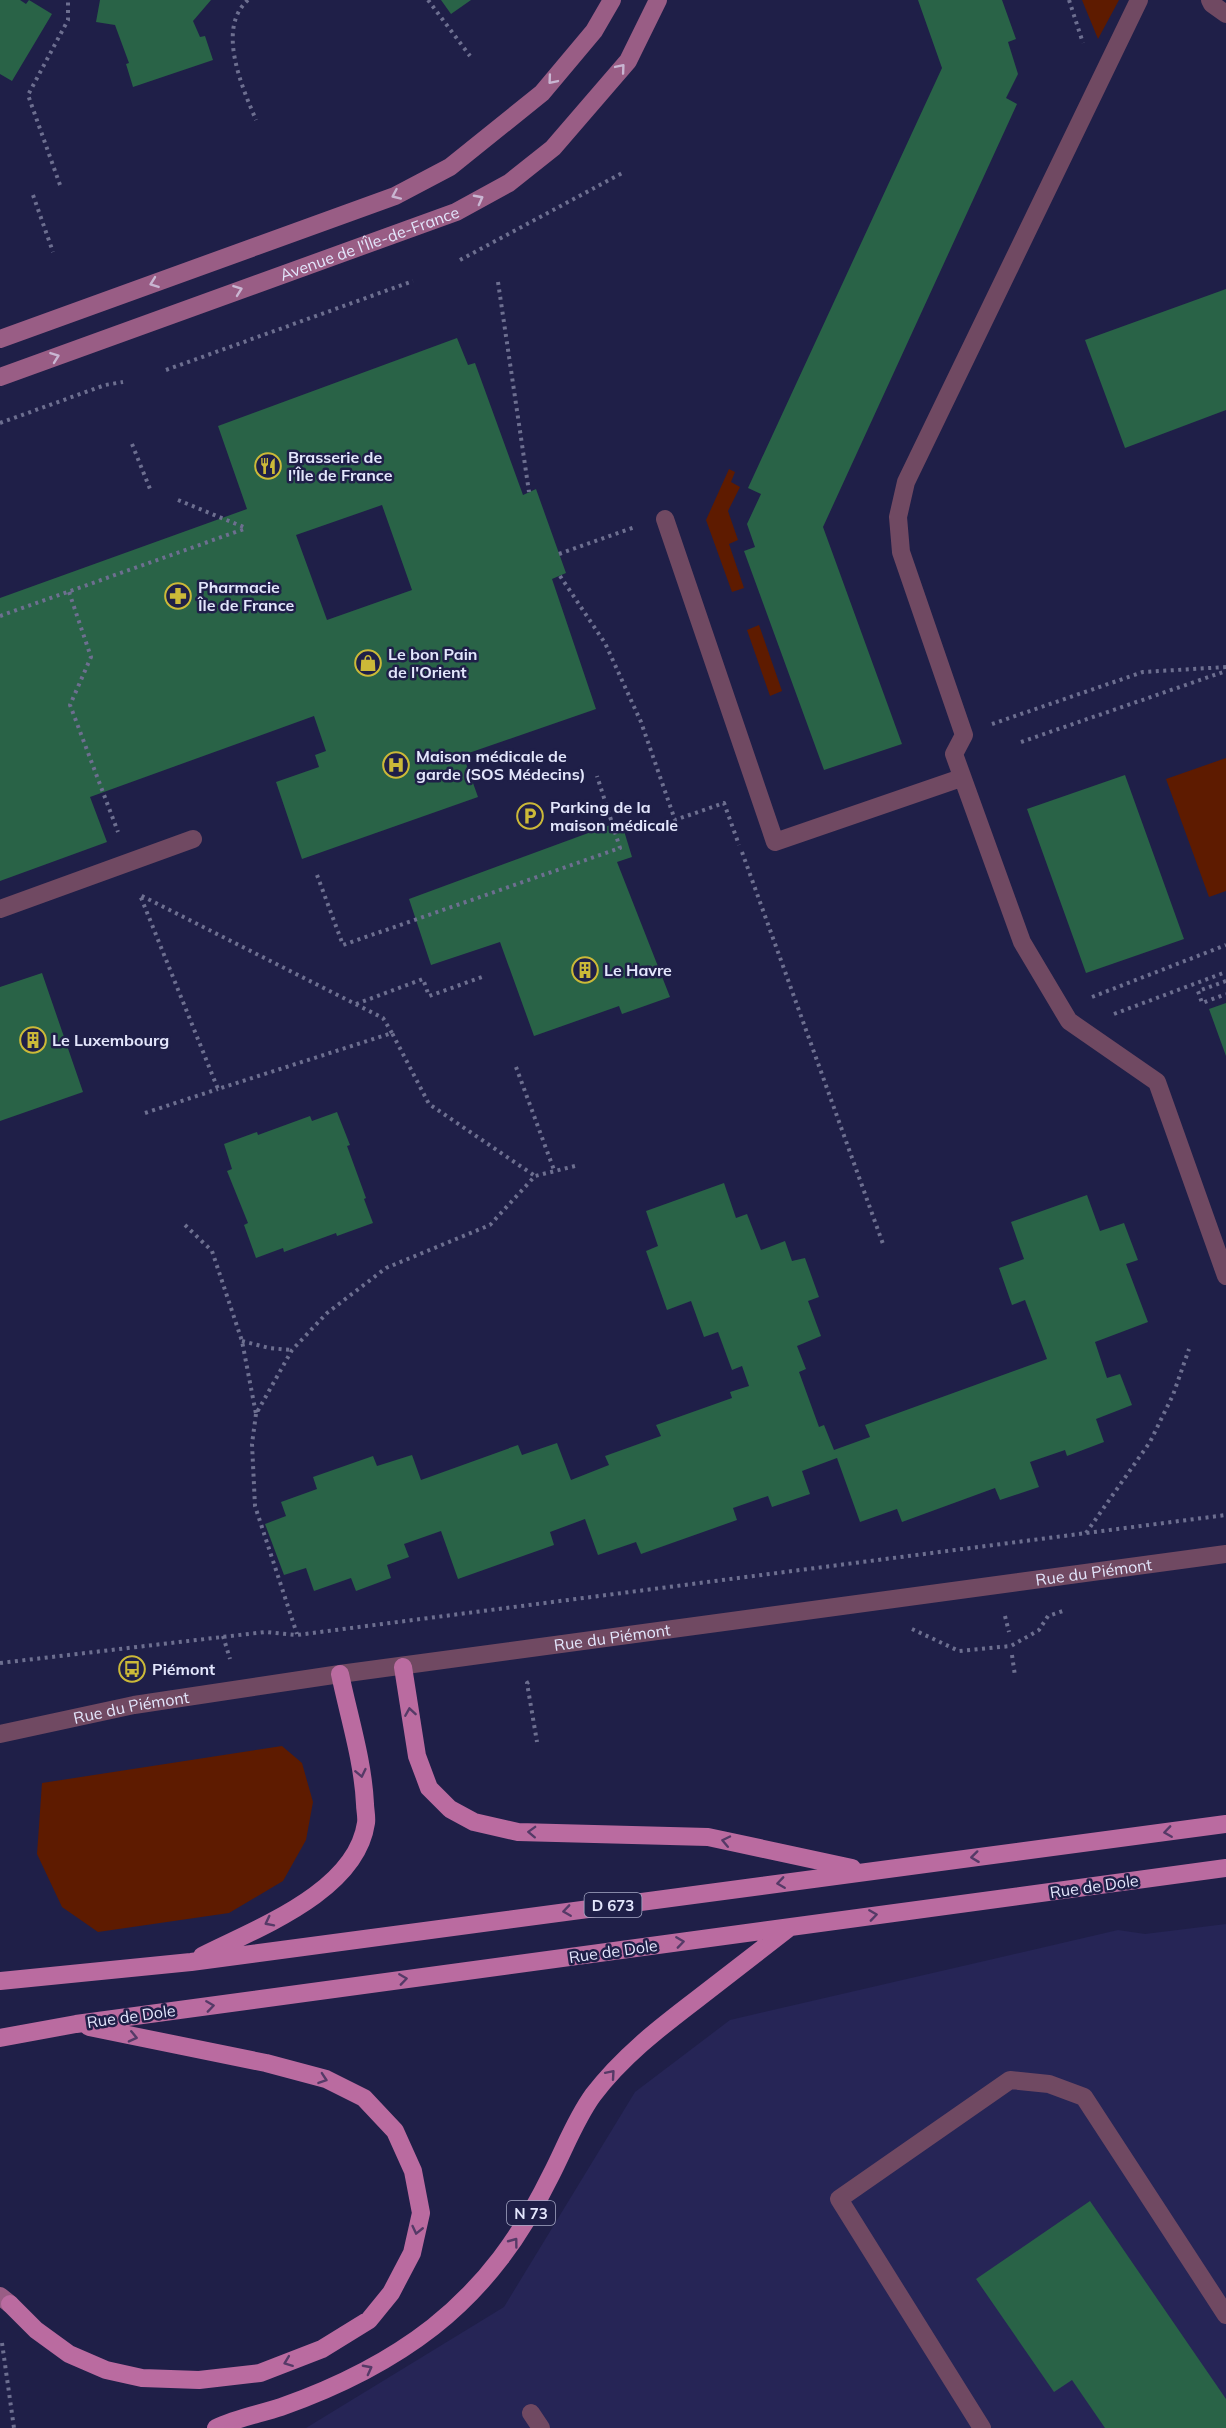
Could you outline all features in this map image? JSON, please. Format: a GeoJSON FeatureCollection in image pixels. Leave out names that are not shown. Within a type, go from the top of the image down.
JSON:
{"type":"FeatureCollection","features":[{"type":"Feature","properties":{"kind":"main road"},"geometry":{"type":"LineString","coordinates":[[403,1667],[417,1756],[429,1788],[450,1809],[474,1822],[518,1832],[708,1837],[865,1871]]}},
{"type":"Feature","properties":{"kind":"main road"},"geometry":{"type":"LineString","coordinates":[[190,1962],[309,1901],[335,1879],[354,1856],[366,1823],[364,1786],[340,1674]]}},
{"type":"Feature","properties":{"kind":"main road","name":"D 673"},"geometry":{"type":"LineString","coordinates":[[0,1981],[190,1962],[1226,1824]]}},
{"type":"Feature","properties":{"kind":"main road","name":"Rue de Dole"},"geometry":{"type":"LineString","coordinates":[[4,2038],[76,2024],[1226,1868]]}},
{"type":"Feature","properties":{"kind":"main road","name":"N 73"},"geometry":{"type":"LineString","coordinates":[[216,2428],[282,2406],[348,2380],[391,2357],[433,2327],[481,2285],[519,2236],[574,2125],[612,2072],[646,2038],[790,1926]]}},
{"type":"Feature","properties":{"kind":"main road"},"geometry":{"type":"LineString","coordinates":[[5,2300],[36,2330],[69,2354],[106,2370],[141,2378],[199,2380],[260,2373],[322,2349],[369,2320],[392,2293],[412,2253],[421,2213],[413,2171],[395,2131],[364,2098],[326,2079],[286,2068],[76,2024]]}},
{"type":"Feature","properties":{"kind":"street"},"geometry":{"type":"LineString","coordinates":[[0,339],[395,196],[450,167],[542,93],[594,30],[612,0]]}},
{"type":"Feature","properties":{"kind":"street","name":"Avenue de l'Île-de-France"},"geometry":{"type":"LineString","coordinates":[[0,377],[456,212],[509,183],[553,148],[628,61],[658,0]]}},
{"type":"Feature","properties":{"kind":"street"},"geometry":{"type":"LineString","coordinates":[[1139,0],[906,482],[898,517],[901,552],[964,735],[954,754],[961,778],[1022,942],[1069,1021],[1157,1082],[1226,1276]]}},
{"type":"Feature","properties":{"kind":"street"},"geometry":{"type":"LineString","coordinates":[[1210,0],[1226,14]]}},
{"type":"Feature","properties":{"kind":"street"},"geometry":{"type":"LineString","coordinates":[[665,519],[775,842],[961,778]]}},
{"type":"Feature","properties":{"kind":"street"},"geometry":{"type":"LineString","coordinates":[[0,909],[193,838]]}},
{"type":"Feature","properties":{"kind":"street","name":"Rue du Piémont"},"geometry":{"type":"LineString","coordinates":[[0,1734],[134,1706],[340,1674],[1226,1554]]}},
{"type":"Feature","properties":{"kind":"street"},"geometry":{"type":"LineString","coordinates":[[982,2428],[839,2199],[1010,2080],[1048,2084],[1084,2097],[1226,2315]]}},
{"type":"Feature","properties":{"kind":"path"},"geometry":{"type":"LineString","coordinates":[[60,185],[28,95],[68,20],[68,0]]}},
{"type":"Feature","properties":{"kind":"path"},"geometry":{"type":"LineString","coordinates":[[248,0],[234,19],[232,37],[243,89],[256,120]]}},
{"type":"Feature","properties":{"kind":"path"},"geometry":{"type":"LineString","coordinates":[[428,0],[470,56]]}},
{"type":"Feature","properties":{"kind":"path"},"geometry":{"type":"LineString","coordinates":[[460,261],[624,172]]}},
{"type":"Feature","properties":{"kind":"path"},"geometry":{"type":"LineString","coordinates":[[33,195],[53,252]]}},
{"type":"Feature","properties":{"kind":"path"},"geometry":{"type":"LineString","coordinates":[[166,370],[413,281]]}},
{"type":"Feature","properties":{"kind":"path"},"geometry":{"type":"LineString","coordinates":[[498,282],[529,492]]}},
{"type":"Feature","properties":{"kind":"path"},"geometry":{"type":"LineString","coordinates":[[0,423],[105,385],[123,382]]}},
{"type":"Feature","properties":{"kind":"path"},"geometry":{"type":"LineString","coordinates":[[132,444],[150,489]]}},
{"type":"Feature","properties":{"kind":"path"},"geometry":{"type":"LineString","coordinates":[[0,616],[247,528],[178,500]]}},
{"type":"Feature","properties":{"kind":"path"},"geometry":{"type":"LineString","coordinates":[[559,554],[631,528]]}},
{"type":"Feature","properties":{"kind":"path"},"geometry":{"type":"LineString","coordinates":[[560,576],[605,643],[640,722],[675,820],[724,803],[829,1088],[883,1244]]}},
{"type":"Feature","properties":{"kind":"path"},"geometry":{"type":"LineString","coordinates":[[69,592],[91,657],[70,705],[104,793]]}},
{"type":"Feature","properties":{"kind":"path"},"geometry":{"type":"LineString","coordinates":[[964,735],[1143,672],[1226,669]]}},
{"type":"Feature","properties":{"kind":"path"},"geometry":{"type":"LineString","coordinates":[[1021,742],[1226,669]]}},
{"type":"Feature","properties":{"kind":"path"},"geometry":{"type":"LineString","coordinates":[[317,874],[343,945],[620,848],[597,776]]}},
{"type":"Feature","properties":{"kind":"path"},"geometry":{"type":"LineString","coordinates":[[218,1089],[140,895],[383,1018],[429,1104],[535,1176]]}},
{"type":"Feature","properties":{"kind":"path"},"geometry":{"type":"LineString","coordinates":[[1088,999],[1226,945]]}},
{"type":"Feature","properties":{"kind":"path"},"geometry":{"type":"LineString","coordinates":[[1105,1017],[1226,972]]}},
{"type":"Feature","properties":{"kind":"path"},"geometry":{"type":"LineString","coordinates":[[356,1004],[423,979],[429,996],[485,976]]}},
{"type":"Feature","properties":{"kind":"path"},"geometry":{"type":"LineString","coordinates":[[1226,981],[1198,990],[1202,1003],[1226,994]]}},
{"type":"Feature","properties":{"kind":"path"},"geometry":{"type":"LineString","coordinates":[[145,1113],[392,1033]]}},
{"type":"Feature","properties":{"kind":"path"},"geometry":{"type":"LineString","coordinates":[[516,1067],[554,1170]]}},
{"type":"Feature","properties":{"kind":"path"},"geometry":{"type":"LineString","coordinates":[[256,1414],[292,1350],[327,1313],[386,1269],[490,1225],[535,1176],[575,1166]]}},
{"type":"Feature","properties":{"kind":"path"},"geometry":{"type":"LineString","coordinates":[[185,1225],[212,1251],[242,1341],[256,1414],[252,1444],[255,1506],[297,1635]]}},
{"type":"Feature","properties":{"kind":"path"},"geometry":{"type":"LineString","coordinates":[[242,1341],[269,1348],[292,1350]]}},
{"type":"Feature","properties":{"kind":"path"},"geometry":{"type":"LineString","coordinates":[[1086,1533],[1150,1442],[1173,1395],[1189,1349]]}},
{"type":"Feature","properties":{"kind":"path"},"geometry":{"type":"LineString","coordinates":[[0,1663],[265,1632],[297,1635],[1226,1515]]}},
{"type":"Feature","properties":{"kind":"path"},"geometry":{"type":"LineString","coordinates":[[959,1651],[1011,1646],[1039,1630],[1048,1616],[1073,1608]]}},
{"type":"Feature","properties":{"kind":"path"},"geometry":{"type":"LineString","coordinates":[[1004,1609],[1009,1632]]}},
{"type":"Feature","properties":{"kind":"path"},"geometry":{"type":"LineString","coordinates":[[223,1636],[231,1666]]}},
{"type":"Feature","properties":{"kind":"path"},"geometry":{"type":"LineString","coordinates":[[1012,1655],[1016,1676]]}},
{"type":"Feature","properties":{"kind":"path"},"geometry":{"type":"LineString","coordinates":[[535,1681],[527,1683],[537,1742]]}},
{"type":"Feature","properties":{"kind":"path"},"geometry":{"type":"LineString","coordinates":[[2,2338],[14,2428]]}},
{"type":"Feature","properties":{"kind":"shaded area"},"geometry":{"type":"Polygon","coordinates":[[[1082,0],[1119,0],[1098,39],[1082,0]]]}},
{"type":"Feature","properties":{"kind":"shaded area"},"geometry":{"type":"Polygon","coordinates":[[[729,469],[735,472],[731,482],[740,487],[728,511],[738,540],[729,544],[744,588],[732,592],[706,520],[729,469]]]}},
{"type":"Feature","properties":{"kind":"shaded area"},"geometry":{"type":"Polygon","coordinates":[[[759,625],[782,691],[770,696],[747,630],[759,625]]]}},
{"type":"Feature","properties":{"kind":"shaded area"},"geometry":{"type":"Polygon","coordinates":[[[1226,758],[1226,891],[1209,897],[1166,779],[1226,758]]]}},
{"type":"Feature","properties":{"kind":"shaded area"},"geometry":{"type":"Polygon","coordinates":[[[282,1746],[302,1763],[313,1802],[306,1840],[283,1881],[229,1913],[98,1932],[62,1907],[37,1854],[42,1783],[282,1746]]]}},
{"type":"Feature","properties":{"kind":"shaded area"},"geometry":{"type":"Polygon","coordinates":[[[1226,1924],[1226,2428],[306,2428],[504,2307],[635,2092],[730,2020],[1118,1930],[1145,1934],[1226,1924]]]}},
{"type":"Feature","properties":{"kind":"building"},"geometry":{"type":"Polygon","coordinates":[[[0,0],[20,0],[26,4],[29,0],[52,14],[12,81],[0,74],[0,0]]]}},
{"type":"Feature","properties":{"kind":"building"},"geometry":{"type":"Polygon","coordinates":[[[100,0],[211,0],[193,21],[200,37],[205,36],[213,60],[133,87],[126,64],[129,63],[115,25],[96,22],[100,0]]]}},
{"type":"Feature","properties":{"kind":"building"},"geometry":{"type":"Polygon","coordinates":[[[441,0],[471,0],[451,14],[441,0]]]}},
{"type":"Feature","properties":{"kind":"building"},"geometry":{"type":"Polygon","coordinates":[[[918,0],[1002,0],[1016,39],[1008,42],[1018,74],[1006,98],[1017,104],[823,527],[902,744],[824,770],[744,551],[755,547],[747,524],[761,494],[748,488],[942,68],[918,0]]]}},
{"type":"Feature","properties":{"kind":"building"},"geometry":{"type":"Polygon","coordinates":[[[1226,289],[1226,410],[1125,448],[1085,340],[1226,289]]]}},
{"type":"Feature","properties":{"kind":"building"},"geometry":{"type":"Polygon","coordinates":[[[457,338],[468,365],[475,363],[523,495],[536,489],[566,573],[552,579],[596,709],[463,755],[478,797],[302,859],[276,782],[319,767],[315,755],[326,751],[314,716],[90,797],[107,842],[0,881],[0,598],[247,509],[218,426],[457,338]],[[382,505],[296,535],[327,620],[412,590],[382,505]]]}},
{"type":"Feature","properties":{"kind":"building"},"geometry":{"type":"Polygon","coordinates":[[[1125,775],[1184,939],[1086,973],[1027,809],[1125,775]]]}},
{"type":"Feature","properties":{"kind":"building"},"geometry":{"type":"Polygon","coordinates":[[[621,821],[632,857],[617,862],[670,997],[622,1014],[619,1006],[534,1036],[500,942],[431,965],[409,899],[621,821]]]}},
{"type":"Feature","properties":{"kind":"building","name":"Le Luxembourg"},"geometry":{"type":"Polygon","coordinates":[[[42,973],[83,1092],[0,1121],[0,987],[42,973]]]}},
{"type":"Feature","properties":{"kind":"building"},"geometry":{"type":"Polygon","coordinates":[[[1226,1003],[1226,1056],[1209,1009],[1226,1003]]]}},
{"type":"Feature","properties":{"kind":"building"},"geometry":{"type":"Polygon","coordinates":[[[337,1112],[350,1145],[347,1146],[373,1223],[337,1236],[336,1233],[284,1252],[283,1248],[256,1258],[244,1225],[248,1223],[227,1171],[232,1169],[224,1144],[257,1132],[258,1135],[310,1116],[312,1121],[337,1112]]]}},
{"type":"Feature","properties":{"kind":"building"},"geometry":{"type":"Polygon","coordinates":[[[724,1183],[736,1218],[747,1214],[761,1250],[785,1241],[792,1261],[805,1258],[819,1297],[808,1301],[821,1336],[797,1346],[806,1369],[799,1372],[819,1427],[824,1425],[834,1450],[870,1437],[865,1425],[1047,1359],[1025,1300],[1012,1305],[999,1268],[1024,1259],[1011,1222],[1087,1195],[1100,1231],[1124,1223],[1138,1260],[1126,1264],[1148,1322],[1095,1342],[1107,1378],[1120,1374],[1132,1405],[1096,1419],[1104,1442],[1067,1456],[1065,1450],[1030,1462],[1039,1487],[1000,1500],[995,1488],[902,1522],[897,1509],[860,1522],[837,1458],[802,1471],[810,1494],[772,1507],[768,1496],[733,1508],[737,1520],[641,1554],[636,1542],[598,1555],[585,1519],[550,1532],[554,1545],[458,1579],[441,1531],[404,1544],[409,1557],[387,1565],[391,1578],[356,1591],[351,1578],[314,1591],[306,1568],[284,1575],[265,1524],[286,1516],[281,1502],[317,1489],[313,1477],[373,1456],[377,1466],[412,1455],[421,1480],[518,1445],[522,1455],[557,1443],[571,1480],[609,1465],[605,1456],[661,1436],[656,1425],[732,1398],[730,1392],[749,1386],[742,1366],[732,1370],[718,1332],[704,1337],[691,1301],[667,1310],[646,1251],[658,1246],[646,1211],[724,1183]]]}},
{"type":"Feature","properties":{"kind":"building"},"geometry":{"type":"Polygon","coordinates":[[[1090,2201],[1226,2399],[1226,2428],[1105,2428],[1072,2380],[1054,2392],[976,2279],[1090,2201]]]}},
{"type":"Feature","properties":{"kind":"place","name":"Brasserie de l'Île de France"},"geometry":{"type":"Point","coordinates":[268,466]}},
{"type":"Feature","properties":{"kind":"place","name":"Pharmacie Île de France"},"geometry":{"type":"Point","coordinates":[178,596]}},
{"type":"Feature","properties":{"kind":"place","name":"Le bon Pain de l'Orient"},"geometry":{"type":"Point","coordinates":[368,663]}},
{"type":"Feature","properties":{"kind":"place","name":"Maison médicale de garde (SOS Médecins)"},"geometry":{"type":"Point","coordinates":[396,765]}},
{"type":"Feature","properties":{"kind":"place","name":"Parking de la maison médicale"},"geometry":{"type":"Point","coordinates":[530,816]}},
{"type":"Feature","properties":{"kind":"place","name":"Le Havre"},"geometry":{"type":"Point","coordinates":[585,970]}},
{"type":"Feature","properties":{"kind":"place","name":"Le Luxembourg"},"geometry":{"type":"Point","coordinates":[33,1040]}},
{"type":"Feature","properties":{"kind":"place","name":"Piémont"},"geometry":{"type":"Point","coordinates":[132,1669]}}]}
